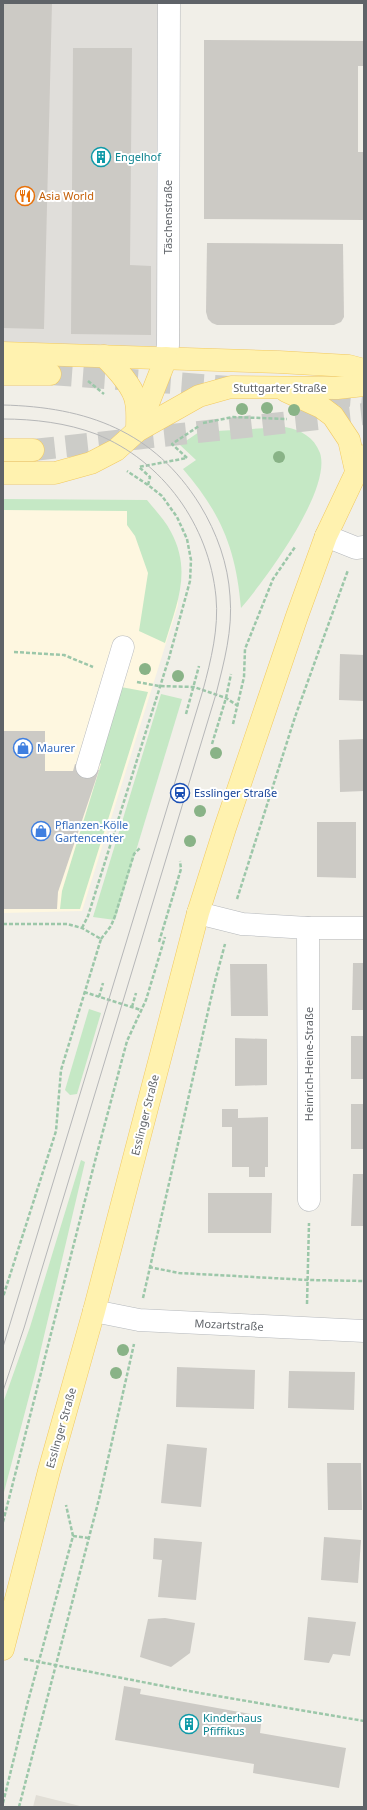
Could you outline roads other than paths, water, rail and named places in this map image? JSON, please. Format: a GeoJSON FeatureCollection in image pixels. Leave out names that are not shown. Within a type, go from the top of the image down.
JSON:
{"type":"FeatureCollection","features":[{"type":"Feature","properties":{"kind":"main road","name":"Stuttgarter Straße"},"geometry":{"type":"LineString","coordinates":[[3,353],[349,366],[364,370]]}},
{"type":"Feature","properties":{"kind":"main road"},"geometry":{"type":"LineString","coordinates":[[104,356],[125,379],[136,401],[137,431]]}},
{"type":"Feature","properties":{"kind":"main road"},"geometry":{"type":"LineString","coordinates":[[137,431],[166,358]]}},
{"type":"Feature","properties":{"kind":"main road"},"geometry":{"type":"LineString","coordinates":[[3,374],[50,374]]}},
{"type":"Feature","properties":{"kind":"main road","name":"Stuttgarter Straße"},"geometry":{"type":"LineString","coordinates":[[3,472],[55,473],[91,463],[116,450],[137,431],[199,396],[231,387],[337,388],[364,385]]}},
{"type":"Feature","properties":{"kind":"main road"},"geometry":{"type":"LineString","coordinates":[[277,387],[321,407],[333,416],[349,440],[360,464]]}},
{"type":"Feature","properties":{"kind":"main road"},"geometry":{"type":"LineString","coordinates":[[3,450],[33,450]]}},
{"type":"Feature","properties":{"kind":"main road","name":"Esslinger Straße"},"geometry":{"type":"LineString","coordinates":[[10,1653],[49,1471],[94,1311],[198,913],[273,685],[326,536],[360,464]]}},
{"type":"Feature","properties":{"kind":"street","name":"Täschenstraße"},"geometry":{"type":"LineString","coordinates":[[166,358],[168,345],[169,3]]}},
{"type":"Feature","properties":{"kind":"street"},"geometry":{"type":"LineString","coordinates":[[326,536],[360,547]]}},
{"type":"Feature","properties":{"kind":"street"},"geometry":{"type":"LineString","coordinates":[[87,767],[123,647]]}},
{"type":"Feature","properties":{"kind":"street"},"geometry":{"type":"LineString","coordinates":[[198,913],[231,922],[308,928],[364,928]]}},
{"type":"Feature","properties":{"kind":"street","name":"Heinrich-Heine-Straße"},"geometry":{"type":"LineString","coordinates":[[308,928],[309,1200]]}},
{"type":"Feature","properties":{"kind":"street","name":"Mozartstraße"},"geometry":{"type":"LineString","coordinates":[[94,1311],[139,1320],[364,1331]]}},
{"type":"Feature","properties":{"kind":"tunnel"},"geometry":{"type":"LineString","coordinates":[[50,374],[229,387]]}},
{"type":"Feature","properties":{"kind":"tunnel"},"geometry":{"type":"LineString","coordinates":[[329,394],[364,397]]}},
{"type":"Feature","properties":{"kind":"tunnel"},"geometry":{"type":"LineString","coordinates":[[33,450],[364,414]]}},
{"type":"Feature","properties":{"kind":"tram line"},"geometry":{"type":"LineString","coordinates":[[3,405],[63,411],[90,418],[116,428],[140,441],[162,458],[182,480],[200,505],[212,527],[221,549],[227,572],[231,609],[227,646],[216,694],[24,1328],[3,1391]]}},
{"type":"Feature","properties":{"kind":"tram line"},"geometry":{"type":"LineString","coordinates":[[3,419],[50,422],[74,427],[96,434],[120,446],[142,461],[162,478],[193,521],[204,545],[212,570],[217,609],[214,644],[203,690],[3,1347]]}},
{"type":"Feature","properties":{"kind":"place","name":"Engelhof"},"geometry":{"type":"Point","coordinates":[101,157]}},
{"type":"Feature","properties":{"kind":"place","name":"Asia World"},"geometry":{"type":"Point","coordinates":[25,196]}},
{"type":"Feature","properties":{"kind":"place","name":"Maurer"},"geometry":{"type":"Point","coordinates":[23,748]}},
{"type":"Feature","properties":{"kind":"place","name":"Esslinger Straße"},"geometry":{"type":"Point","coordinates":[180,793]}},
{"type":"Feature","properties":{"kind":"place","name":"Pflanzen-Kölle Gartencenter"},"geometry":{"type":"Point","coordinates":[41,831]}},
{"type":"Feature","properties":{"kind":"place","name":"Kinderhaus Pfiffikus"},"geometry":{"type":"Point","coordinates":[189,1724]}}]}
